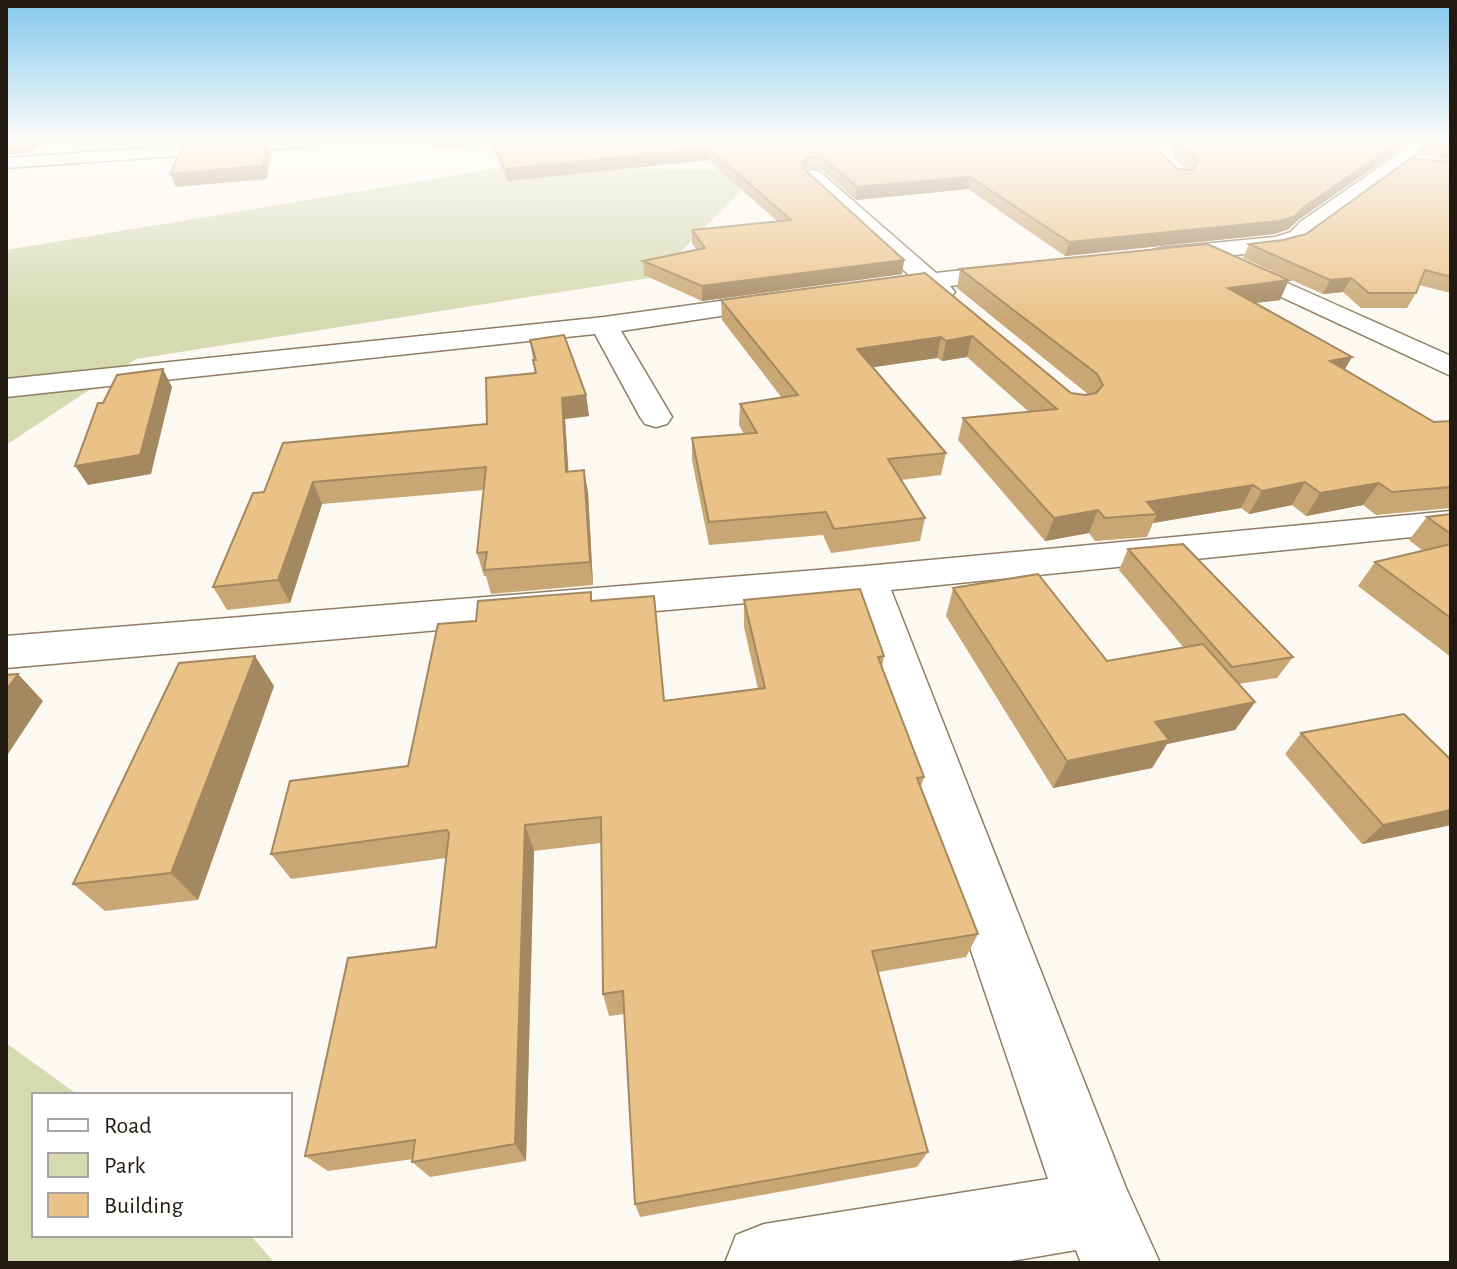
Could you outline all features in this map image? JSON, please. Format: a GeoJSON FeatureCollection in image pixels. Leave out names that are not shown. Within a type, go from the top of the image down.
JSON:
{"type":"FeatureCollection","features":[{"type":"Feature","properties":{"kind":"street"},"geometry":{"type":"LineString","coordinates":[[840,200],[962,309]]}},
{"type":"Feature","properties":{"kind":"street"},"geometry":{"type":"LineString","coordinates":[[1143,257],[1277,244],[1299,237],[1308,227],[1348,200]]}},
{"type":"Feature","properties":{"kind":"street"},"geometry":{"type":"LineString","coordinates":[[1204,252],[1451,367]]}},
{"type":"Feature","properties":{"kind":"street"},"geometry":{"type":"LineString","coordinates":[[851,291],[1035,269]]}},
{"type":"Feature","properties":{"kind":"street"},"geometry":{"type":"LineString","coordinates":[[6,388],[604,325],[804,297]]}},
{"type":"Feature","properties":{"kind":"street"},"geometry":{"type":"LineString","coordinates":[[604,325],[656,417]]}},
{"type":"Feature","properties":{"kind":"street"},"geometry":{"type":"LineString","coordinates":[[6,652],[866,579],[1451,522]]}},
{"type":"Feature","properties":{"kind":"street"},"geometry":{"type":"LineString","coordinates":[[764,1263],[1108,1236],[866,579]]}},
{"type":"Feature","properties":{"kind":"green space"},"geometry":{"type":"Polygon","coordinates":[[[305,200],[731,200],[656,277],[136,359],[6,445],[6,250],[305,200]]]}},
{"type":"Feature","properties":{"kind":"green space"},"geometry":{"type":"Polygon","coordinates":[[[6,1043],[75,1093],[32,1093],[32,1237],[252,1237],[275,1263],[6,1263],[6,1043]]]}},
{"type":"Feature","properties":{"kind":"building"},"geometry":{"type":"Polygon","coordinates":[[[768,200],[838,200],[904,260],[702,286],[643,261],[705,248],[692,230],[791,220],[768,200]]]}},
{"type":"Feature","properties":{"kind":"building"},"geometry":{"type":"Polygon","coordinates":[[[1005,200],[1314,200],[1295,216],[1280,221],[1069,242],[1005,200]]]}},
{"type":"Feature","properties":{"kind":"building"},"geometry":{"type":"Polygon","coordinates":[[[1353,200],[1451,200],[1451,277],[1425,270],[1416,293],[1369,293],[1351,278],[1330,280],[1249,244],[1306,234],[1353,200]]]}},
{"type":"Feature","properties":{"kind":"building"},"geometry":{"type":"Polygon","coordinates":[[[1207,244],[1289,280],[1228,288],[1352,357],[1330,361],[1434,422],[1451,421],[1451,487],[1392,492],[1379,483],[1320,493],[1305,482],[1262,491],[1253,485],[1147,502],[1157,514],[1105,518],[1098,510],[1054,518],[963,418],[1057,409],[972,336],[946,341],[941,337],[857,349],[946,453],[888,459],[925,518],[834,529],[826,512],[709,522],[692,438],[757,433],[740,404],[798,395],[721,300],[925,273],[1071,393],[1085,395],[1096,393],[1103,385],[1097,374],[960,269],[1207,244]]]}},
{"type":"Feature","properties":{"kind":"building"},"geometry":{"type":"Polygon","coordinates":[[[564,335],[586,395],[562,398],[566,472],[584,470],[590,562],[484,570],[487,552],[477,553],[486,467],[313,482],[278,580],[213,587],[253,493],[264,492],[283,443],[487,424],[486,378],[536,373],[530,340],[564,335]]]}},
{"type":"Feature","properties":{"kind":"building"},"geometry":{"type":"Polygon","coordinates":[[[163,369],[140,455],[75,466],[98,403],[103,403],[117,375],[163,369]]]}},
{"type":"Feature","properties":{"kind":"building"},"geometry":{"type":"Polygon","coordinates":[[[1451,514],[1451,534],[1427,517],[1451,514]]]}},
{"type":"Feature","properties":{"kind":"building"},"geometry":{"type":"Polygon","coordinates":[[[1183,544],[1293,657],[1232,667],[1128,549],[1183,544]]]}},
{"type":"Feature","properties":{"kind":"building"},"geometry":{"type":"Polygon","coordinates":[[[1451,544],[1451,618],[1375,562],[1451,544]]]}},
{"type":"Feature","properties":{"kind":"building"},"geometry":{"type":"Polygon","coordinates":[[[1038,574],[1107,661],[1203,644],[1255,702],[1155,722],[1169,740],[1067,761],[953,588],[1038,574]]]}},
{"type":"Feature","properties":{"kind":"building"},"geometry":{"type":"Polygon","coordinates":[[[860,589],[884,656],[878,657],[924,777],[917,778],[978,934],[872,951],[928,1152],[635,1204],[623,991],[603,994],[601,817],[525,825],[515,1144],[412,1162],[415,1140],[305,1156],[348,958],[436,947],[449,833],[447,830],[271,854],[290,781],[408,766],[438,624],[476,621],[478,601],[591,592],[591,601],[654,596],[664,701],[765,688],[744,600],[860,589]]]}},
{"type":"Feature","properties":{"kind":"building"},"geometry":{"type":"Polygon","coordinates":[[[255,656],[171,873],[73,884],[179,663],[255,656]]]}},
{"type":"Feature","properties":{"kind":"building"},"geometry":{"type":"Polygon","coordinates":[[[18,674],[6,690],[6,675],[18,674]]]}},
{"type":"Feature","properties":{"kind":"building"},"geometry":{"type":"Polygon","coordinates":[[[1404,714],[1451,760],[1451,810],[1383,825],[1301,733],[1404,714]]]}}]}
